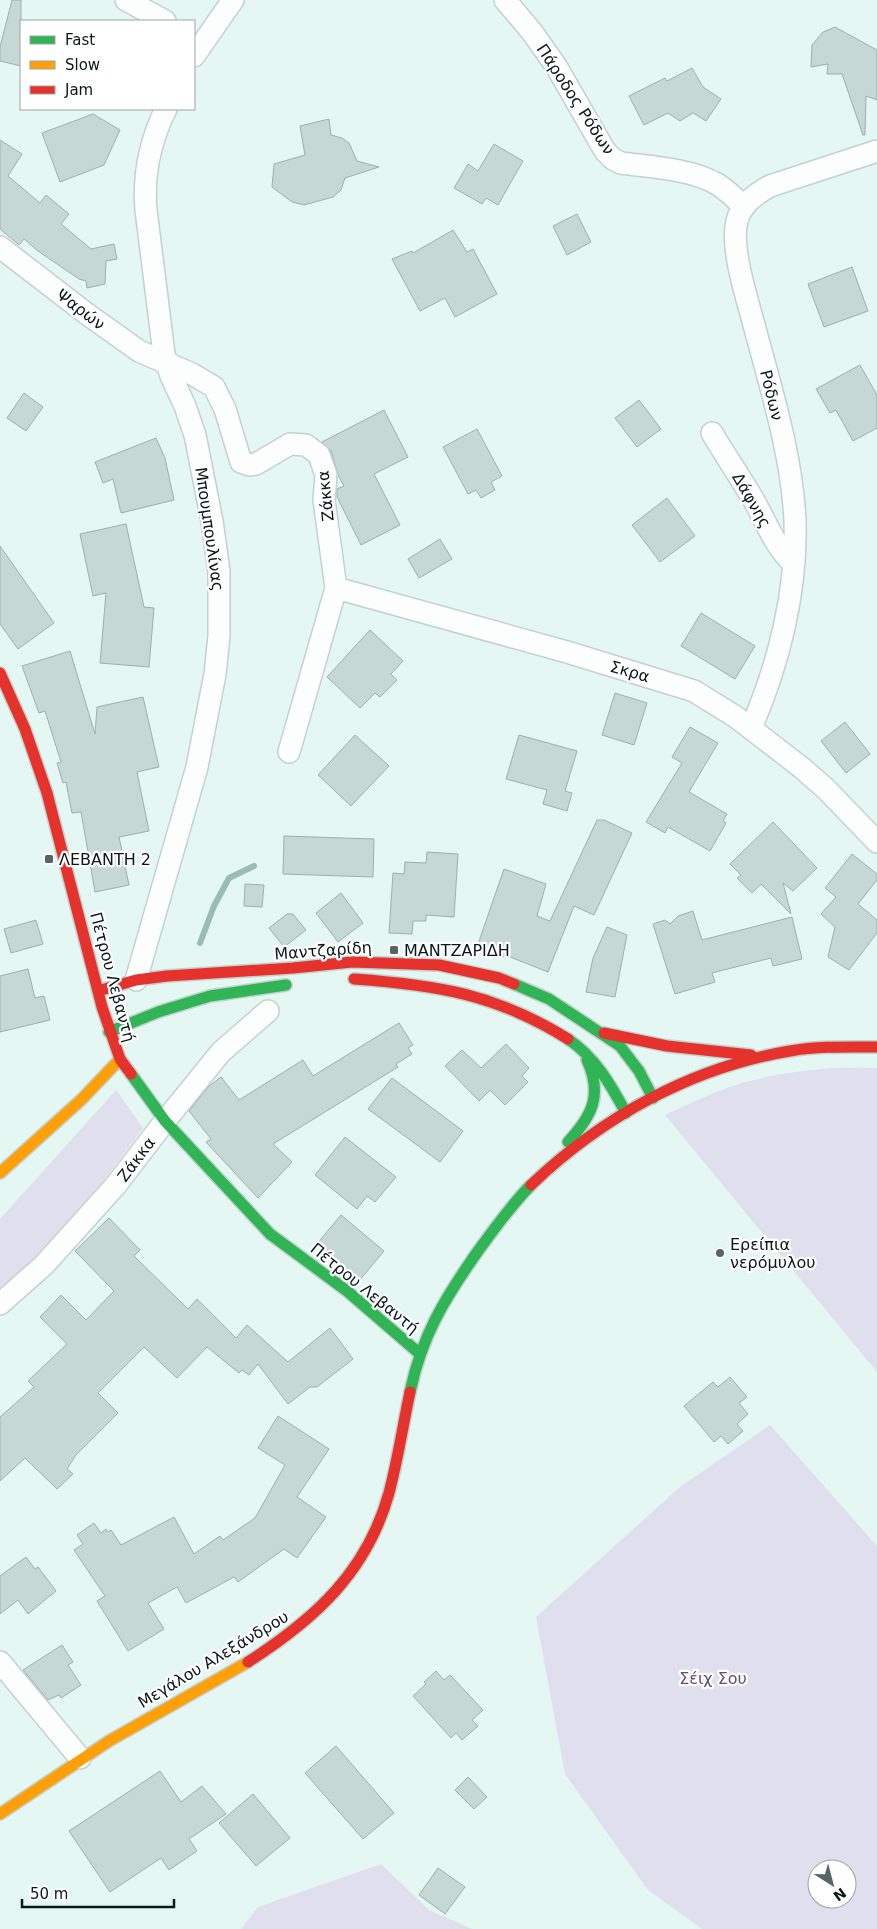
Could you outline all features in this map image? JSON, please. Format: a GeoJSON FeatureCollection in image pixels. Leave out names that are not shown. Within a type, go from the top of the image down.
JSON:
{"type":"FeatureCollection","features":[{"type":"Feature","properties":{"kind":"street"},"geometry":{"type":"LineString","coordinates":[[126,0],[163,20]]}},
{"type":"Feature","properties":{"kind":"street"},"geometry":{"type":"LineString","coordinates":[[197,45],[233,0]]}},
{"type":"Feature","properties":{"kind":"street","name":"Πάροδος Ρόδων"},"geometry":{"type":"LineString","coordinates":[[504,0],[532,32],[556,66],[599,142],[611,156],[621,163],[678,172],[707,179],[722,187],[744,207]]}},
{"type":"Feature","properties":{"kind":"street","name":"Μπουμπουλίνας"},"geometry":{"type":"LineString","coordinates":[[136,980],[197,767],[215,674],[219,636],[219,571],[212,521],[195,435],[166,363],[145,190],[150,150],[166,110]]}},
{"type":"Feature","properties":{"kind":"street"},"geometry":{"type":"LineString","coordinates":[[744,207],[760,192],[779,183],[877,151]]}},
{"type":"Feature","properties":{"kind":"street","name":"Ρόδων"},"geometry":{"type":"LineString","coordinates":[[744,207],[736,225],[737,247],[744,285],[783,441],[793,502],[795,538],[790,597],[765,692],[751,728]]}},
{"type":"Feature","properties":{"kind":"street","name":"Ψαρών"},"geometry":{"type":"LineString","coordinates":[[0,247],[129,344],[144,354],[166,363]]}},
{"type":"Feature","properties":{"kind":"street","name":"Ζάκκα"},"geometry":{"type":"LineString","coordinates":[[166,363],[192,374],[214,387],[225,408],[242,462],[249,465],[256,464],[290,444],[306,445],[319,455],[326,475],[324,500],[336,588],[289,752]]}},
{"type":"Feature","properties":{"kind":"street","name":"Δάφνης"},"geometry":{"type":"LineString","coordinates":[[712,433],[750,494],[774,540],[787,558],[794,564]]}},
{"type":"Feature","properties":{"kind":"street","name":"Σκρα"},"geometry":{"type":"LineString","coordinates":[[336,588],[684,687],[713,702],[751,728],[820,783],[877,842]]}},
{"type":"Feature","properties":{"kind":"street","name":"Πέτρου Λεβαντή"},"geometry":{"type":"LineString","coordinates":[[0,673],[26,729],[47,793],[109,1032],[120,1059],[165,1121],[270,1234],[347,1291],[420,1354]]}},
{"type":"Feature","properties":{"kind":"street","name":"Μαντζαρίδη"},"geometry":{"type":"LineString","coordinates":[[98,991],[136,980],[167,976],[352,962],[439,965],[499,978],[549,999],[620,1046],[630,1057],[644,1079],[653,1098]]}},
{"type":"Feature","properties":{"kind":"street","name":"Μαντζαρίδη"},"geometry":{"type":"LineString","coordinates":[[342,980],[396,982],[459,992],[490,1000],[532,1017],[582,1049],[611,1086],[626,1113]]}},
{"type":"Feature","properties":{"kind":"street","name":"Μαντζαρίδη"},"geometry":{"type":"LineString","coordinates":[[109,1032],[158,1012],[210,996],[295,984]]}},
{"type":"Feature","properties":{"kind":"street","name":"Ζάκκα"},"geometry":{"type":"LineString","coordinates":[[0,1304],[44,1265],[110,1192],[221,1052],[268,1010]]}},
{"type":"Feature","properties":{"kind":"street"},"geometry":{"type":"LineString","coordinates":[[598,1032],[667,1046],[763,1056]]}},
{"type":"Feature","properties":{"kind":"street","name":"Μεγάλου Αλεξάνδρου"},"geometry":{"type":"LineString","coordinates":[[0,1814],[80,1758],[267,1650],[305,1622],[339,1588],[364,1553],[377,1527],[388,1497],[396,1468],[413,1380],[420,1354],[435,1317],[460,1278],[504,1217],[532,1184],[585,1139],[626,1113],[653,1098],[709,1073],[763,1056],[807,1049],[877,1047]]}},
{"type":"Feature","properties":{"kind":"street"},"geometry":{"type":"LineString","coordinates":[[532,1184],[586,1121],[592,1106],[595,1092],[594,1077],[582,1049]]}},
{"type":"Feature","properties":{"kind":"street"},"geometry":{"type":"LineString","coordinates":[[0,1173],[82,1099],[120,1059]]}},
{"type":"Feature","properties":{"kind":"street"},"geometry":{"type":"LineString","coordinates":[[0,1662],[80,1758]]}},
{"type":"Feature","properties":{"kind":"green space"},"geometry":{"type":"Polygon","coordinates":[[[877,1068],[877,1372],[665,1115],[720,1091],[742,1083],[769,1077],[815,1070],[877,1068]]]}},
{"type":"Feature","properties":{"kind":"green space"},"geometry":{"type":"Polygon","coordinates":[[[116,1090],[143,1128],[40,1266],[0,1298],[0,1219],[116,1090]]]}},
{"type":"Feature","properties":{"kind":"green space","name":"Σέιχ Σου"},"geometry":{"type":"Polygon","coordinates":[[[770,1425],[877,1546],[877,1929],[702,1929],[648,1890],[565,1774],[536,1617],[680,1487],[770,1425]]]}},
{"type":"Feature","properties":{"kind":"green space"},"geometry":{"type":"Polygon","coordinates":[[[381,1864],[429,1910],[472,1929],[241,1929],[258,1907],[381,1864]]]}},
{"type":"Feature","properties":{"kind":"building"},"geometry":{"type":"Polygon","coordinates":[[[12,0],[21,0],[20,66],[0,61],[0,47],[12,0]]]}},
{"type":"Feature","properties":{"kind":"building"},"geometry":{"type":"Polygon","coordinates":[[[835,27],[877,50],[877,100],[866,96],[865,135],[863,135],[842,74],[827,74],[828,64],[811,67],[812,45],[823,32],[835,27]]]}},
{"type":"Feature","properties":{"kind":"building"},"geometry":{"type":"Polygon","coordinates":[[[692,68],[703,87],[721,99],[706,121],[693,113],[680,121],[668,113],[644,125],[629,96],[665,78],[667,81],[692,68]]]}},
{"type":"Feature","properties":{"kind":"building"},"geometry":{"type":"Polygon","coordinates":[[[93,114],[120,130],[104,165],[60,182],[42,133],[93,114]]]}},
{"type":"Feature","properties":{"kind":"building"},"geometry":{"type":"Polygon","coordinates":[[[329,119],[331,135],[342,138],[349,143],[357,161],[379,167],[345,178],[341,190],[333,197],[304,205],[292,202],[272,187],[274,164],[305,155],[300,126],[329,119]]]}},
{"type":"Feature","properties":{"kind":"building"},"geometry":{"type":"Polygon","coordinates":[[[0,140],[22,154],[8,176],[40,203],[46,195],[69,214],[61,224],[91,249],[114,244],[117,259],[106,261],[105,284],[87,288],[86,281],[79,279],[24,239],[19,245],[0,229],[0,140]]]}},
{"type":"Feature","properties":{"kind":"building"},"geometry":{"type":"Polygon","coordinates":[[[494,144],[523,161],[498,205],[486,198],[482,204],[454,188],[468,164],[478,171],[494,144]]]}},
{"type":"Feature","properties":{"kind":"building"},"geometry":{"type":"Polygon","coordinates":[[[577,214],[591,242],[567,255],[553,226],[577,214]]]}},
{"type":"Feature","properties":{"kind":"building"},"geometry":{"type":"Polygon","coordinates":[[[453,230],[467,252],[473,249],[497,294],[455,317],[445,298],[420,311],[392,259],[412,251],[413,253],[453,230]]]}},
{"type":"Feature","properties":{"kind":"building"},"geometry":{"type":"Polygon","coordinates":[[[852,267],[868,311],[824,327],[808,284],[852,267]]]}},
{"type":"Feature","properties":{"kind":"building"},"geometry":{"type":"Polygon","coordinates":[[[860,365],[877,395],[877,428],[853,441],[836,410],[830,413],[816,389],[860,365]]]}},
{"type":"Feature","properties":{"kind":"building"},"geometry":{"type":"Polygon","coordinates":[[[24,393],[43,407],[26,431],[7,418],[24,393]]]}},
{"type":"Feature","properties":{"kind":"building"},"geometry":{"type":"Polygon","coordinates":[[[639,400],[661,429],[637,447],[615,418],[639,400]]]}},
{"type":"Feature","properties":{"kind":"building"},"geometry":{"type":"Polygon","coordinates":[[[384,410],[408,457],[374,474],[400,525],[361,545],[337,497],[337,489],[344,486],[338,475],[331,451],[322,442],[384,410]]]}},
{"type":"Feature","properties":{"kind":"building"},"geometry":{"type":"Polygon","coordinates":[[[477,429],[502,476],[491,482],[495,490],[481,498],[476,490],[468,494],[443,447],[477,429]]]}},
{"type":"Feature","properties":{"kind":"building"},"geometry":{"type":"Polygon","coordinates":[[[156,438],[165,458],[174,500],[121,513],[113,479],[103,483],[95,462],[156,438]]]}},
{"type":"Feature","properties":{"kind":"building"},"geometry":{"type":"Polygon","coordinates":[[[667,498],[695,536],[660,562],[632,525],[667,498]]]}},
{"type":"Feature","properties":{"kind":"building"},"geometry":{"type":"Polygon","coordinates":[[[126,524],[144,607],[154,608],[149,667],[100,663],[106,593],[93,596],[80,534],[126,524]]]}},
{"type":"Feature","properties":{"kind":"building"},"geometry":{"type":"Polygon","coordinates":[[[440,539],[452,559],[419,578],[408,559],[440,539]]]}},
{"type":"Feature","properties":{"kind":"building"},"geometry":{"type":"Polygon","coordinates":[[[0,546],[54,623],[18,649],[0,624],[0,546]]]}},
{"type":"Feature","properties":{"kind":"building"},"geometry":{"type":"Polygon","coordinates":[[[701,613],[755,646],[735,679],[681,646],[701,613]]]}},
{"type":"Feature","properties":{"kind":"building"},"geometry":{"type":"Polygon","coordinates":[[[370,630],[403,661],[391,674],[397,680],[380,697],[375,693],[360,708],[327,677],[370,630]]]}},
{"type":"Feature","properties":{"kind":"building"},"geometry":{"type":"Polygon","coordinates":[[[70,651],[95,734],[97,707],[143,697],[159,767],[137,772],[149,831],[119,837],[129,885],[95,892],[81,812],[72,813],[66,782],[63,783],[57,763],[61,762],[45,711],[39,713],[22,666],[70,651]]]}},
{"type":"Feature","properties":{"kind":"building"},"geometry":{"type":"Polygon","coordinates":[[[615,693],[647,703],[634,745],[602,735],[615,693]]]}},
{"type":"Feature","properties":{"kind":"building"},"geometry":{"type":"Polygon","coordinates":[[[845,722],[870,754],[846,773],[821,741],[845,722]]]}},
{"type":"Feature","properties":{"kind":"building"},"geometry":{"type":"Polygon","coordinates":[[[690,727],[718,743],[689,792],[727,814],[723,821],[726,823],[710,851],[668,827],[665,833],[646,822],[682,763],[672,757],[690,727]]]}},
{"type":"Feature","properties":{"kind":"building"},"geometry":{"type":"Polygon","coordinates":[[[355,735],[389,766],[351,806],[318,775],[355,735]]]}},
{"type":"Feature","properties":{"kind":"building"},"geometry":{"type":"Polygon","coordinates":[[[519,735],[577,751],[565,791],[572,793],[567,811],[543,804],[547,790],[506,779],[519,735]]]}},
{"type":"Feature","properties":{"kind":"building"},"geometry":{"type":"Polygon","coordinates":[[[597,820],[604,820],[632,833],[594,915],[574,906],[548,972],[505,955],[504,957],[477,947],[504,869],[546,884],[537,916],[550,921],[597,820]]]}},
{"type":"Feature","properties":{"kind":"building"},"geometry":{"type":"Polygon","coordinates":[[[773,822],[817,868],[793,891],[783,883],[791,914],[761,884],[752,893],[737,878],[741,875],[730,864],[773,822]]]}},
{"type":"Feature","properties":{"kind":"building"},"geometry":{"type":"Polygon","coordinates":[[[284,836],[374,839],[373,877],[283,874],[284,836]]]}},
{"type":"Feature","properties":{"kind":"building"},"geometry":{"type":"Polygon","coordinates":[[[427,852],[458,854],[454,917],[426,915],[426,921],[413,921],[412,934],[389,933],[393,873],[404,874],[405,862],[426,863],[427,852]]]}},
{"type":"Feature","properties":{"kind":"building"},"geometry":{"type":"Polygon","coordinates":[[[852,854],[877,874],[877,880],[858,904],[877,920],[877,933],[849,970],[828,957],[835,927],[821,914],[836,897],[825,888],[852,854]]]}},
{"type":"Feature","properties":{"kind":"building"},"geometry":{"type":"Polygon","coordinates":[[[245,884],[264,885],[262,907],[244,906],[245,884]]]}},
{"type":"Feature","properties":{"kind":"building"},"geometry":{"type":"Polygon","coordinates":[[[341,893],[363,923],[338,942],[316,913],[341,893]]]}},
{"type":"Feature","properties":{"kind":"building"},"geometry":{"type":"Polygon","coordinates":[[[693,911],[702,940],[792,917],[802,959],[773,966],[771,958],[712,973],[715,982],[675,994],[653,924],[665,920],[670,924],[678,916],[693,911]]]}},
{"type":"Feature","properties":{"kind":"building"},"geometry":{"type":"Polygon","coordinates":[[[287,914],[293,914],[306,930],[284,947],[269,928],[287,914]]]}},
{"type":"Feature","properties":{"kind":"building"},"geometry":{"type":"Polygon","coordinates":[[[36,920],[43,944],[11,953],[4,929],[36,920]]]}},
{"type":"Feature","properties":{"kind":"building"},"geometry":{"type":"Polygon","coordinates":[[[607,927],[627,935],[615,997],[586,992],[593,958],[607,927]]]}},
{"type":"Feature","properties":{"kind":"building"},"geometry":{"type":"Polygon","coordinates":[[[28,969],[35,998],[44,996],[50,1020],[0,1032],[0,976],[28,969]]]}},
{"type":"Feature","properties":{"kind":"building"},"geometry":{"type":"Polygon","coordinates":[[[399,1023],[413,1045],[408,1048],[412,1054],[396,1064],[398,1067],[273,1144],[292,1162],[258,1198],[206,1142],[211,1139],[189,1111],[208,1087],[221,1077],[239,1100],[303,1060],[313,1076],[399,1023]]]}},
{"type":"Feature","properties":{"kind":"building"},"geometry":{"type":"Polygon","coordinates":[[[506,1044],[529,1068],[522,1076],[528,1082],[505,1105],[490,1090],[479,1101],[445,1066],[462,1050],[481,1068],[506,1044]]]}},
{"type":"Feature","properties":{"kind":"building"},"geometry":{"type":"Polygon","coordinates":[[[392,1078],[463,1131],[440,1162],[368,1109],[392,1078]]]}},
{"type":"Feature","properties":{"kind":"building"},"geometry":{"type":"Polygon","coordinates":[[[345,1137],[396,1177],[375,1202],[367,1196],[357,1209],[315,1175],[345,1137]]]}},
{"type":"Feature","properties":{"kind":"building"},"geometry":{"type":"Polygon","coordinates":[[[341,1215],[384,1251],[359,1281],[316,1245],[341,1215]]]}},
{"type":"Feature","properties":{"kind":"building"},"geometry":{"type":"Polygon","coordinates":[[[109,1218],[140,1250],[134,1256],[188,1309],[197,1299],[236,1338],[247,1325],[288,1362],[330,1328],[353,1359],[317,1387],[310,1387],[288,1404],[258,1364],[249,1375],[242,1370],[239,1373],[207,1347],[177,1378],[144,1347],[98,1393],[118,1413],[76,1455],[67,1469],[73,1474],[57,1489],[25,1458],[0,1481],[0,1417],[34,1387],[28,1381],[67,1344],[40,1317],[61,1295],[86,1320],[114,1291],[75,1251],[109,1218]]]}},
{"type":"Feature","properties":{"kind":"building"},"geometry":{"type":"Polygon","coordinates":[[[730,1377],[747,1397],[739,1403],[748,1414],[737,1424],[743,1431],[728,1444],[721,1436],[714,1442],[684,1406],[713,1382],[718,1387],[730,1377]]]}},
{"type":"Feature","properties":{"kind":"building"},"geometry":{"type":"Polygon","coordinates":[[[278,1416],[329,1449],[297,1497],[326,1517],[297,1558],[284,1549],[238,1582],[234,1577],[186,1603],[177,1587],[148,1603],[164,1629],[128,1651],[97,1601],[105,1596],[74,1550],[83,1544],[77,1535],[94,1523],[101,1533],[106,1529],[108,1532],[111,1530],[121,1545],[174,1517],[194,1554],[220,1536],[223,1540],[255,1518],[285,1465],[258,1448],[278,1416]]]}},
{"type":"Feature","properties":{"kind":"building"},"geometry":{"type":"Polygon","coordinates":[[[26,1557],[35,1569],[38,1567],[56,1591],[28,1614],[18,1600],[0,1614],[0,1576],[26,1557]]]}},
{"type":"Feature","properties":{"kind":"building"},"geometry":{"type":"Polygon","coordinates":[[[62,1645],[73,1662],[68,1665],[81,1685],[61,1698],[59,1695],[48,1700],[23,1670],[62,1645]]]}},
{"type":"Feature","properties":{"kind":"building"},"geometry":{"type":"Polygon","coordinates":[[[436,1671],[444,1680],[450,1675],[483,1710],[472,1720],[478,1726],[462,1740],[456,1733],[451,1738],[413,1696],[436,1671]]]}},
{"type":"Feature","properties":{"kind":"building"},"geometry":{"type":"Polygon","coordinates":[[[336,1746],[394,1813],[363,1839],[305,1773],[336,1746]]]}},
{"type":"Feature","properties":{"kind":"building"},"geometry":{"type":"Polygon","coordinates":[[[160,1771],[181,1802],[202,1786],[226,1814],[189,1839],[197,1851],[169,1870],[161,1858],[110,1892],[69,1831],[160,1771]]]}},
{"type":"Feature","properties":{"kind":"building"},"geometry":{"type":"Polygon","coordinates":[[[468,1777],[487,1797],[474,1809],[455,1790],[468,1777]]]}},
{"type":"Feature","properties":{"kind":"building"},"geometry":{"type":"Polygon","coordinates":[[[253,1794],[290,1838],[256,1866],[219,1823],[253,1794]]]}},
{"type":"Feature","properties":{"kind":"building"},"geometry":{"type":"Polygon","coordinates":[[[438,1868],[465,1887],[445,1914],[419,1895],[438,1868]]]}},
{"type":"Feature","properties":{"kind":"waterway"},"geometry":{"type":"LineString","coordinates":[[200,943],[214,906],[229,878],[254,866]]}},
{"type":"Feature","properties":{"kind":"traffic: fast"},"geometry":{"type":"LineString","coordinates":[[514,984],[549,999],[620,1046],[639,1071],[653,1098]]}},
{"type":"Feature","properties":{"kind":"traffic: fast"},"geometry":{"type":"LineString","coordinates":[[109,1032],[158,1012],[210,996],[286,985]]}},
{"type":"Feature","properties":{"kind":"traffic: fast"},"geometry":{"type":"LineString","coordinates":[[568,1039],[578,1046],[594,1063],[608,1082],[626,1113]]}},
{"type":"Feature","properties":{"kind":"traffic: fast"},"geometry":{"type":"LineString","coordinates":[[568,1142],[589,1114],[592,1104],[594,1084],[587,1060]]}},
{"type":"Feature","properties":{"kind":"traffic: fast"},"geometry":{"type":"LineString","coordinates":[[131,1074],[165,1121],[270,1234],[347,1291],[420,1354]]}},
{"type":"Feature","properties":{"kind":"traffic: fast"},"geometry":{"type":"LineString","coordinates":[[410,1392],[421,1353],[445,1301],[491,1234],[531,1185]]}},
{"type":"Feature","properties":{"kind":"traffic: slow"},"geometry":{"type":"LineString","coordinates":[[0,1173],[82,1099],[120,1059]]}},
{"type":"Feature","properties":{"kind":"traffic: slow"},"geometry":{"type":"LineString","coordinates":[[0,1814],[109,1741],[248,1662]]}},
{"type":"Feature","properties":{"kind":"traffic: jam"},"geometry":{"type":"LineString","coordinates":[[0,673],[25,729],[47,793],[102,1007],[120,1059],[131,1074]]}},
{"type":"Feature","properties":{"kind":"traffic: jam"},"geometry":{"type":"LineString","coordinates":[[98,991],[136,980],[167,976],[293,968],[352,962],[439,965],[499,978],[514,984]]}},
{"type":"Feature","properties":{"kind":"traffic: jam"},"geometry":{"type":"LineString","coordinates":[[354,979],[384,981],[465,994],[516,1011],[568,1039]]}},
{"type":"Feature","properties":{"kind":"traffic: jam"},"geometry":{"type":"LineString","coordinates":[[604,1033],[667,1046],[751,1055]]}},
{"type":"Feature","properties":{"kind":"traffic: jam"},"geometry":{"type":"LineString","coordinates":[[531,1185],[558,1160],[618,1117],[650,1098],[684,1082],[718,1069],[801,1049],[877,1047]]}},
{"type":"Feature","properties":{"kind":"traffic: jam"},"geometry":{"type":"LineString","coordinates":[[248,1662],[295,1629],[316,1610],[335,1591],[367,1547],[389,1493],[410,1392]]}},
{"type":"Feature","properties":{"kind":"place","name":"ΛΕΒΑΝΤΗ 2"},"geometry":{"type":"Point","coordinates":[49,859]}},
{"type":"Feature","properties":{"kind":"place","name":"ΜΑΝΤΖΑΡΙΔΗ"},"geometry":{"type":"Point","coordinates":[394,950]}},
{"type":"Feature","properties":{"kind":"place","name":"Ερείπια νερόμυλου"},"geometry":{"type":"Point","coordinates":[720,1253]}}]}
